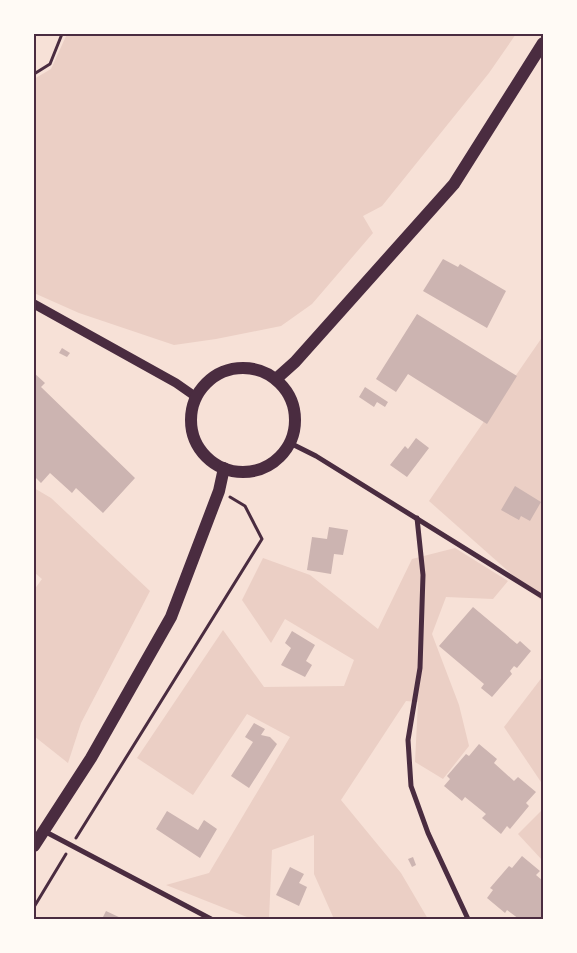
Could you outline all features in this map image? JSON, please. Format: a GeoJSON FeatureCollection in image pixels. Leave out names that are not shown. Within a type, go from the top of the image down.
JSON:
{"type":"FeatureCollection","features":[{"type":"Feature","properties":{"kind":"main road"},"geometry":{"type":"LineString","coordinates":[[276,379],[301,355],[454,184],[543,43]]}},
{"type":"Feature","properties":{"kind":"main road"},"geometry":{"type":"LineString","coordinates":[[248,368],[263,371],[276,379],[288,392],[294,408],[295,426],[290,442],[281,455],[262,468],[239,472],[224,468],[209,460],[198,446],[192,430],[191,413],[196,397],[205,384],[217,374],[232,369],[248,368]]}},
{"type":"Feature","properties":{"kind":"main road"},"geometry":{"type":"LineString","coordinates":[[34,846],[91,758],[171,617],[219,491],[224,468]]}},
{"type":"Feature","properties":{"kind":"street"},"geometry":{"type":"LineString","coordinates":[[34,304],[176,383],[196,397]]}},
{"type":"Feature","properties":{"kind":"street"},"geometry":{"type":"LineString","coordinates":[[290,442],[316,456],[543,597]]}},
{"type":"Feature","properties":{"kind":"street"},"geometry":{"type":"LineString","coordinates":[[417,518],[424,575],[420,668],[408,740],[411,786],[428,833],[468,919]]}},
{"type":"Feature","properties":{"kind":"street"},"geometry":{"type":"LineString","coordinates":[[43,831],[211,919]]}},
{"type":"Feature","properties":{"kind":"path"},"geometry":{"type":"LineString","coordinates":[[34,74],[50,64],[62,34]]}},
{"type":"Feature","properties":{"kind":"path"},"geometry":{"type":"LineString","coordinates":[[34,906],[262,540],[245,506],[219,491]]}},
{"type":"Feature","properties":{"kind":"shaded area"},"geometry":{"type":"Polygon","coordinates":[[[67,34],[516,34],[489,73],[382,206],[363,216],[373,233],[312,304],[281,326],[174,345],[79,313],[34,293],[34,79],[51,69],[67,34]]]}},
{"type":"Feature","properties":{"kind":"shaded area"},"geometry":{"type":"Polygon","coordinates":[[[543,336],[543,602],[429,501],[543,336]]]}},
{"type":"Feature","properties":{"kind":"shaded area"},"geometry":{"type":"Polygon","coordinates":[[[34,488],[51,498],[150,591],[81,723],[68,763],[34,736],[34,590],[42,579],[34,572],[34,488]]]}},
{"type":"Feature","properties":{"kind":"shaded area"},"geometry":{"type":"Polygon","coordinates":[[[455,548],[508,581],[493,599],[446,597],[432,634],[459,705],[469,746],[443,779],[415,762],[418,702],[406,701],[341,800],[401,873],[428,919],[334,919],[314,874],[314,835],[272,850],[269,919],[252,919],[166,885],[209,873],[290,737],[247,714],[193,795],[137,758],[223,630],[264,687],[344,686],[354,660],[285,619],[271,643],[242,600],[263,558],[310,575],[378,629],[412,559],[455,548]]]}},
{"type":"Feature","properties":{"kind":"shaded area"},"geometry":{"type":"Polygon","coordinates":[[[543,676],[543,785],[504,727],[543,676]]]}},
{"type":"Feature","properties":{"kind":"shaded area"},"geometry":{"type":"Polygon","coordinates":[[[543,809],[543,861],[518,834],[543,809]]]}},
{"type":"Feature","properties":{"kind":"building"},"geometry":{"type":"Polygon","coordinates":[[[443,259],[458,267],[460,264],[506,291],[487,328],[423,291],[443,259]]]}},
{"type":"Feature","properties":{"kind":"building"},"geometry":{"type":"Polygon","coordinates":[[[417,314],[517,376],[487,424],[408,374],[396,392],[376,379],[417,314]]]}},
{"type":"Feature","properties":{"kind":"building"},"geometry":{"type":"Polygon","coordinates":[[[62,348],[70,353],[67,357],[59,353],[62,348]]]}},
{"type":"Feature","properties":{"kind":"building"},"geometry":{"type":"Polygon","coordinates":[[[34,373],[45,383],[41,387],[135,478],[103,513],[76,488],[72,493],[50,473],[41,483],[34,476],[34,373]]]}},
{"type":"Feature","properties":{"kind":"building"},"geometry":{"type":"Polygon","coordinates":[[[365,387],[388,402],[385,407],[377,402],[374,407],[359,397],[365,387]]]}},
{"type":"Feature","properties":{"kind":"building"},"geometry":{"type":"Polygon","coordinates":[[[416,438],[429,448],[407,477],[390,465],[405,446],[408,449],[416,438]]]}},
{"type":"Feature","properties":{"kind":"building"},"geometry":{"type":"Polygon","coordinates":[[[515,486],[541,502],[530,521],[521,516],[519,520],[501,510],[515,486]]]}},
{"type":"Feature","properties":{"kind":"building"},"geometry":{"type":"Polygon","coordinates":[[[329,527],[348,530],[343,555],[334,554],[331,574],[307,570],[312,537],[327,539],[329,527]]]}},
{"type":"Feature","properties":{"kind":"building"},"geometry":{"type":"Polygon","coordinates":[[[473,607],[517,644],[520,641],[531,651],[517,668],[514,666],[510,671],[512,674],[492,697],[481,688],[484,684],[439,646],[473,607]]]}},
{"type":"Feature","properties":{"kind":"building"},"geometry":{"type":"Polygon","coordinates":[[[292,631],[315,645],[306,661],[312,665],[305,677],[281,665],[291,648],[285,643],[292,631]]]}},
{"type":"Feature","properties":{"kind":"building"},"geometry":{"type":"Polygon","coordinates":[[[254,723],[265,729],[261,735],[270,737],[277,744],[249,788],[231,776],[253,742],[245,737],[254,723]]]}},
{"type":"Feature","properties":{"kind":"building"},"geometry":{"type":"Polygon","coordinates":[[[479,744],[497,759],[494,763],[514,781],[518,777],[536,792],[526,803],[529,806],[510,829],[507,826],[501,834],[482,818],[486,814],[465,797],[462,801],[444,786],[450,779],[447,776],[466,754],[469,756],[479,744]]]}},
{"type":"Feature","properties":{"kind":"building"},"geometry":{"type":"Polygon","coordinates":[[[167,811],[198,830],[204,820],[217,829],[200,858],[156,829],[167,811]]]}},
{"type":"Feature","properties":{"kind":"building"},"geometry":{"type":"Polygon","coordinates":[[[522,856],[540,871],[536,875],[543,881],[543,919],[519,919],[507,910],[505,913],[487,898],[493,890],[490,888],[509,866],[512,868],[522,856]]]}},
{"type":"Feature","properties":{"kind":"building"},"geometry":{"type":"Polygon","coordinates":[[[413,857],[416,865],[412,867],[408,859],[413,857]]]}},
{"type":"Feature","properties":{"kind":"building"},"geometry":{"type":"Polygon","coordinates":[[[290,867],[304,874],[299,883],[307,887],[299,906],[276,895],[290,867]]]}},
{"type":"Feature","properties":{"kind":"building"},"geometry":{"type":"Polygon","coordinates":[[[106,911],[123,919],[102,919],[106,911]]]}}]}
